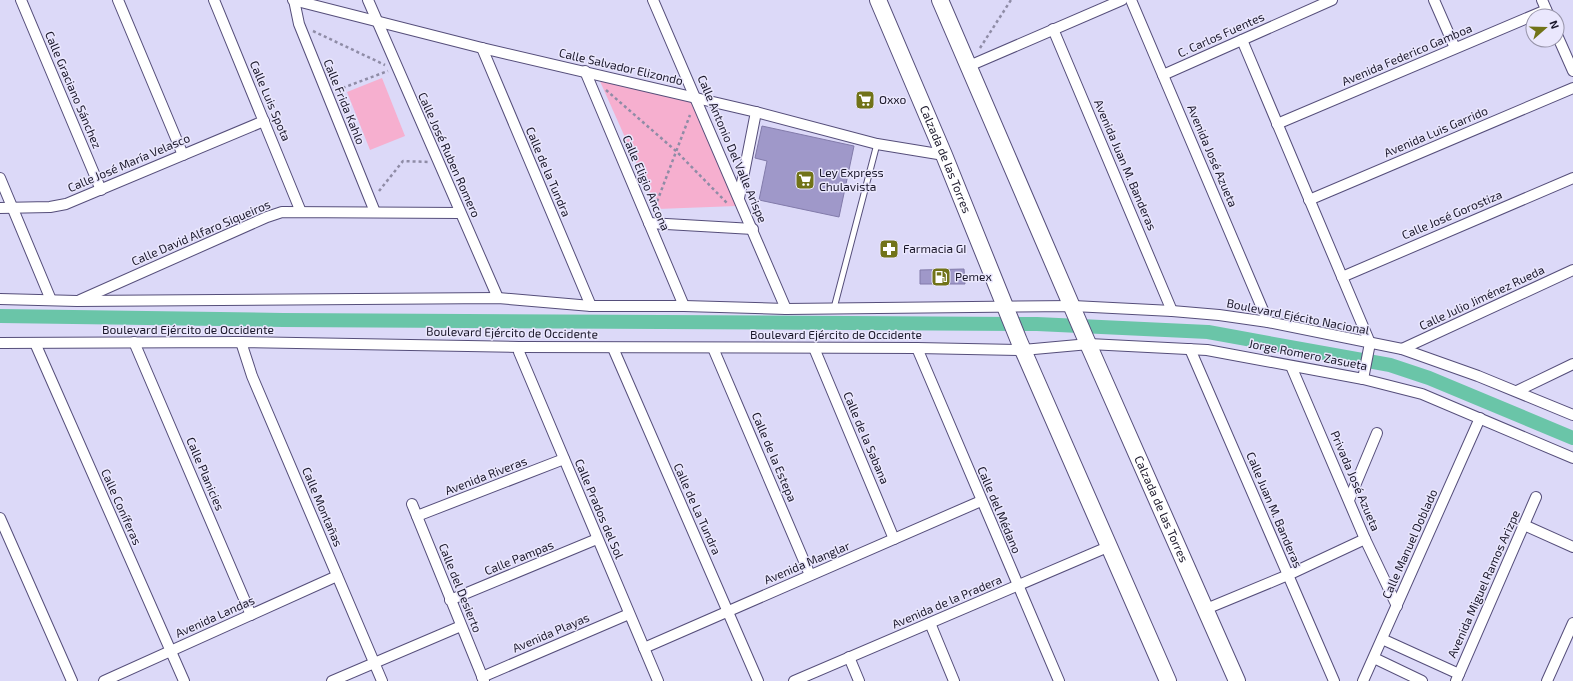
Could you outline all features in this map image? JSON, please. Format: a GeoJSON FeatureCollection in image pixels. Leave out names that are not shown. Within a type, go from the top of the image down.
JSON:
{"type":"FeatureCollection","features":[{"type":"Feature","properties":{"kind":"main road","name":"Calzada de las Torres"},"geometry":{"type":"LineString","coordinates":[[878,0],[944,155],[1021,346]]}},
{"type":"Feature","properties":{"kind":"main road"},"geometry":{"type":"LineString","coordinates":[[940,0],[1076,313]]}},
{"type":"Feature","properties":{"kind":"main road","name":"Calzada de las Torres"},"geometry":{"type":"LineString","coordinates":[[1076,313],[1237,681]]}},
{"type":"Feature","properties":{"kind":"main road"},"geometry":{"type":"LineString","coordinates":[[1021,346],[1168,681]]}},
{"type":"Feature","properties":{"kind":"street","name":"Calle Graciano Sánchez"},"geometry":{"type":"LineString","coordinates":[[20,0],[101,190]]}},
{"type":"Feature","properties":{"kind":"street"},"geometry":{"type":"LineString","coordinates":[[118,0],[183,155]]}},
{"type":"Feature","properties":{"kind":"street","name":"Calle Luis Spota"},"geometry":{"type":"LineString","coordinates":[[214,0],[301,212]]}},
{"type":"Feature","properties":{"kind":"street","name":"Calle Salvador Elizondo"},"geometry":{"type":"LineString","coordinates":[[294,0],[482,48],[756,112],[877,144],[944,155]]}},
{"type":"Feature","properties":{"kind":"street","name":"Calle Frida Kahlo"},"geometry":{"type":"LineString","coordinates":[[294,0],[299,24],[375,212]]}},
{"type":"Feature","properties":{"kind":"street","name":"Calle José Ruben Romero"},"geometry":{"type":"LineString","coordinates":[[368,0],[498,298]]}},
{"type":"Feature","properties":{"kind":"street","name":"Calle Antonio Del Valle Arispe"},"geometry":{"type":"LineString","coordinates":[[653,0],[786,309]]}},
{"type":"Feature","properties":{"kind":"street"},"geometry":{"type":"LineString","coordinates":[[969,66],[1122,0]]}},
{"type":"Feature","properties":{"kind":"street","name":"Avenida José Azueta"},"geometry":{"type":"LineString","coordinates":[[1131,0],[1268,322]]}},
{"type":"Feature","properties":{"kind":"street","name":"C. Carlos Fuentes"},"geometry":{"type":"LineString","coordinates":[[1163,75],[1242,40],[1312,4],[1332,0]]}},
{"type":"Feature","properties":{"kind":"street"},"geometry":{"type":"LineString","coordinates":[[1434,0],[1455,48]]}},
{"type":"Feature","properties":{"kind":"street","name":"Avenida Federico Gamboa"},"geometry":{"type":"LineString","coordinates":[[1277,124],[1525,17]]}},
{"type":"Feature","properties":{"kind":"street","name":"Avenida Juan M. Banderas"},"geometry":{"type":"LineString","coordinates":[[1053,29],[1172,310]]}},
{"type":"Feature","properties":{"kind":"street"},"geometry":{"type":"LineString","coordinates":[[1242,40],[1342,277],[1369,346],[1363,374]]}},
{"type":"Feature","properties":{"kind":"street","name":"Calle de la Tundra"},"geometry":{"type":"LineString","coordinates":[[482,48],[591,306]]}},
{"type":"Feature","properties":{"kind":"street"},"geometry":{"type":"LineString","coordinates":[[1563,48],[1573,72]]}},
{"type":"Feature","properties":{"kind":"street","name":"Calle Eligio Ancona"},"geometry":{"type":"LineString","coordinates":[[584,71],[684,306]]}},
{"type":"Feature","properties":{"kind":"street","name":"Avenida Luis Garrido"},"geometry":{"type":"LineString","coordinates":[[1309,200],[1573,88]]}},
{"type":"Feature","properties":{"kind":"street"},"geometry":{"type":"LineString","coordinates":[[739,198],[756,112]]}},
{"type":"Feature","properties":{"kind":"street","name":"Calle José María Velasco"},"geometry":{"type":"LineString","coordinates":[[0,208],[50,207],[66,204],[264,121]]}},
{"type":"Feature","properties":{"kind":"street"},"geometry":{"type":"LineString","coordinates":[[0,178],[51,300]]}},
{"type":"Feature","properties":{"kind":"street","name":"Calle José Gorostiza"},"geometry":{"type":"LineString","coordinates":[[1342,277],[1573,178]]}},
{"type":"Feature","properties":{"kind":"street","name":"Calle David Alfaro Siqueiros"},"geometry":{"type":"LineString","coordinates":[[77,301],[267,217],[282,212],[460,213]]}},
{"type":"Feature","properties":{"kind":"street"},"geometry":{"type":"LineString","coordinates":[[649,223],[752,229]]}},
{"type":"Feature","properties":{"kind":"street","name":"Calle Julio Jiménez Rueda"},"geometry":{"type":"LineString","coordinates":[[1402,349],[1573,270]]}},
{"type":"Feature","properties":{"kind":"street"},"geometry":{"type":"LineString","coordinates":[[0,299],[77,301],[498,298],[591,306],[684,306],[786,309],[834,308],[1008,314]]}},
{"type":"Feature","properties":{"kind":"street","name":"Boulevard Ejécito Nacional"},"geometry":{"type":"LineString","coordinates":[[1008,314],[1172,310],[1268,322],[1369,346],[1402,349],[1517,391],[1573,415]]}},
{"type":"Feature","properties":{"kind":"street","name":"Jorge Romero Zasueta"},"geometry":{"type":"LineString","coordinates":[[1021,346],[1087,341],[1190,349],[1237,354],[1291,366],[1363,374],[1422,394],[1573,458]]}},
{"type":"Feature","properties":{"kind":"street","name":"Calle Planicies"},"geometry":{"type":"LineString","coordinates":[[134,342],[251,615]]}},
{"type":"Feature","properties":{"kind":"street","name":"Boulevard Ejército de Occidente"},"geometry":{"type":"LineString","coordinates":[[0,343],[241,342],[613,348],[917,348],[1021,346]]}},
{"type":"Feature","properties":{"kind":"street","name":"Calle Montañas"},"geometry":{"type":"LineString","coordinates":[[241,342],[252,376],[382,681]]}},
{"type":"Feature","properties":{"kind":"street","name":"Calle Coníferas"},"geometry":{"type":"LineString","coordinates":[[35,344],[184,681]]}},
{"type":"Feature","properties":{"kind":"street","name":"Calle Prados del Sol"},"geometry":{"type":"LineString","coordinates":[[519,347],[597,540],[658,681]]}},
{"type":"Feature","properties":{"kind":"street","name":"Calle de La Tundra"},"geometry":{"type":"LineString","coordinates":[[613,348],[758,681]]}},
{"type":"Feature","properties":{"kind":"street","name":"Calle de la Estepa"},"geometry":{"type":"LineString","coordinates":[[713,348],[810,576]]}},
{"type":"Feature","properties":{"kind":"street","name":"Calle de la Sabana"},"geometry":{"type":"LineString","coordinates":[[814,348],[894,539]]}},
{"type":"Feature","properties":{"kind":"street","name":"Calle del Médano"},"geometry":{"type":"LineString","coordinates":[[917,348],[1058,681]]}},
{"type":"Feature","properties":{"kind":"street","name":"Calle Juan M. Banderas"},"geometry":{"type":"LineString","coordinates":[[1190,349],[1334,681]]}},
{"type":"Feature","properties":{"kind":"street"},"geometry":{"type":"LineString","coordinates":[[1517,391],[1573,364]]}},
{"type":"Feature","properties":{"kind":"street","name":"Privada José Azueta"},"geometry":{"type":"LineString","coordinates":[[1291,366],[1365,539],[1397,606]]}},
{"type":"Feature","properties":{"kind":"street","name":"Calle Manuel Doblado"},"geometry":{"type":"LineString","coordinates":[[1363,681],[1480,418]]}},
{"type":"Feature","properties":{"kind":"street"},"geometry":{"type":"LineString","coordinates":[[1349,500],[1377,433]]}},
{"type":"Feature","properties":{"kind":"street","name":"Avenida Riveras"},"geometry":{"type":"LineString","coordinates":[[417,516],[564,459]]}},
{"type":"Feature","properties":{"kind":"street","name":"Avenida Miguel Ramos Arizpe"},"geometry":{"type":"LineString","coordinates":[[1457,678],[1536,497]]}},
{"type":"Feature","properties":{"kind":"street","name":"Avenida Manglar"},"geometry":{"type":"LineString","coordinates":[[644,648],[981,501]]}},
{"type":"Feature","properties":{"kind":"street","name":"Calle del Desierto"},"geometry":{"type":"LineString","coordinates":[[412,504],[483,679]]}},
{"type":"Feature","properties":{"kind":"street"},"geometry":{"type":"LineString","coordinates":[[0,518],[72,681]]}},
{"type":"Feature","properties":{"kind":"street"},"geometry":{"type":"LineString","coordinates":[[1524,525],[1573,547]]}},
{"type":"Feature","properties":{"kind":"street"},"geometry":{"type":"LineString","coordinates":[[1206,609],[1288,575],[1365,539]]}},
{"type":"Feature","properties":{"kind":"street","name":"Calle Pampas"},"geometry":{"type":"LineString","coordinates":[[450,600],[597,540]]}},
{"type":"Feature","properties":{"kind":"street","name":"Avenida de la Pradera"},"geometry":{"type":"LineString","coordinates":[[794,681],[1110,546]]}},
{"type":"Feature","properties":{"kind":"street","name":"Avenida Landas"},"geometry":{"type":"LineString","coordinates":[[104,681],[337,576]]}},
{"type":"Feature","properties":{"kind":"street","name":"Avenida Playas"},"geometry":{"type":"LineString","coordinates":[[483,679],[629,614]]}},
{"type":"Feature","properties":{"kind":"street"},"geometry":{"type":"LineString","coordinates":[[930,623],[954,681]]}},
{"type":"Feature","properties":{"kind":"street"},"geometry":{"type":"LineString","coordinates":[[1547,681],[1573,623]]}},
{"type":"Feature","properties":{"kind":"street"},"geometry":{"type":"LineString","coordinates":[[332,681],[461,626]]}},
{"type":"Feature","properties":{"kind":"street"},"geometry":{"type":"LineString","coordinates":[[1382,639],[1457,678]]}},
{"type":"Feature","properties":{"kind":"street"},"geometry":{"type":"LineString","coordinates":[[849,657],[859,681]]}},
{"type":"Feature","properties":{"kind":"street"},"geometry":{"type":"LineString","coordinates":[[1374,658],[1422,681]]}},
{"type":"Feature","properties":{"kind":"lane"},"geometry":{"type":"LineString","coordinates":[[834,308],[877,144]]}},
{"type":"Feature","properties":{"kind":"path"},"geometry":{"type":"LineString","coordinates":[[969,66],[1011,0]]}},
{"type":"Feature","properties":{"kind":"path"},"geometry":{"type":"LineString","coordinates":[[299,24],[394,69],[327,94]]}},
{"type":"Feature","properties":{"kind":"path"},"geometry":{"type":"LineString","coordinates":[[602,86],[676,151],[731,207]]}},
{"type":"Feature","properties":{"kind":"path"},"geometry":{"type":"LineString","coordinates":[[649,223],[696,98]]}},
{"type":"Feature","properties":{"kind":"path"},"geometry":{"type":"LineString","coordinates":[[371,201],[403,161],[438,162]]}},
{"type":"Feature","properties":{"kind":"shaded area"},"geometry":{"type":"Polygon","coordinates":[[[382,78],[405,136],[370,150],[347,92],[382,78]]]}},
{"type":"Feature","properties":{"kind":"shaded area"},"geometry":{"type":"Polygon","coordinates":[[[599,79],[690,100],[737,206],[657,209],[599,79]]]}},
{"type":"Feature","properties":{"kind":"building","name":"Ley Express Chulavista"},"geometry":{"type":"Polygon","coordinates":[[[762,126],[854,146],[839,217],[759,200],[767,161],[755,158],[762,126]]]}},
{"type":"Feature","properties":{"kind":"building"},"geometry":{"type":"Polygon","coordinates":[[[964,269],[965,284],[920,284],[920,270],[964,269]]]}},
{"type":"Feature","properties":{"kind":"waterway"},"geometry":{"type":"LineString","coordinates":[[0,316],[283,320],[1037,324],[1208,332],[1390,365],[1429,378],[1573,438]]}},
{"type":"Feature","properties":{"kind":"place","name":"Oxxo"},"geometry":{"type":"Point","coordinates":[865,100]}},
{"type":"Feature","properties":{"kind":"place","name":"Ley Express Chulavista"},"geometry":{"type":"Point","coordinates":[805,180]}},
{"type":"Feature","properties":{"kind":"place","name":"Farmacia GI"},"geometry":{"type":"Point","coordinates":[889,249]}},
{"type":"Feature","properties":{"kind":"place","name":"Pemex"},"geometry":{"type":"Point","coordinates":[941,277]}}]}
